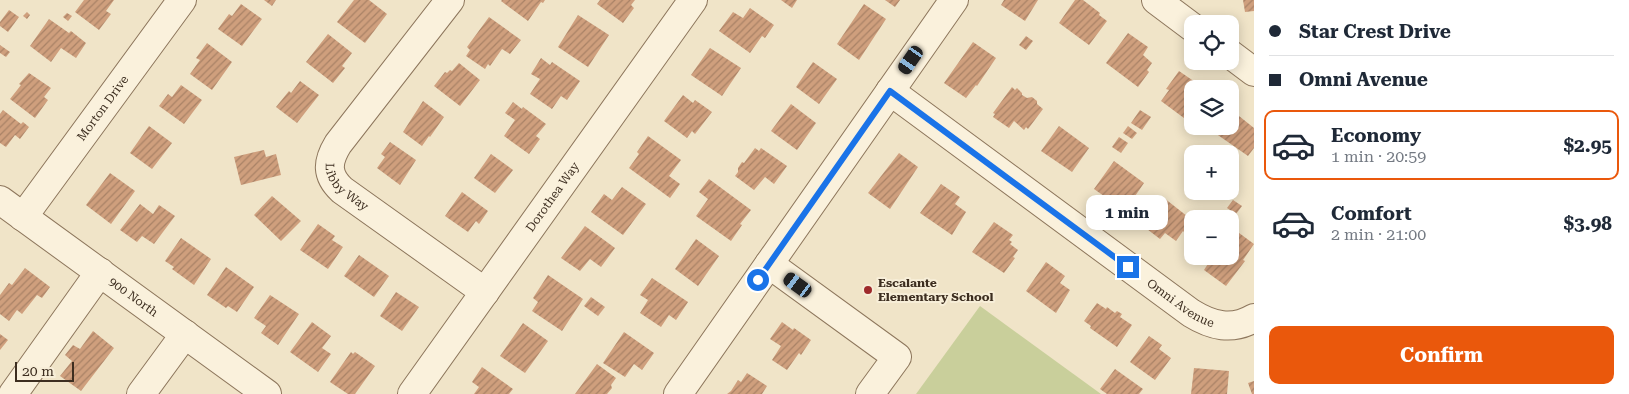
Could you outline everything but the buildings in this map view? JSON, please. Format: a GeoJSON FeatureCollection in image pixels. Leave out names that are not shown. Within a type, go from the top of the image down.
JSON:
{"type":"FeatureCollection","features":[{"type":"Feature","properties":{"kind":"street","name":"Morton Drive"},"geometry":{"type":"LineString","coordinates":[[23,217],[182,0]]}},
{"type":"Feature","properties":{"kind":"street","name":"Libby Way"},"geometry":{"type":"LineString","coordinates":[[450,0],[338,144],[330,160],[330,170],[332,178],[342,190],[485,292]]}},
{"type":"Feature","properties":{"kind":"street","name":"Dorothea Way"},"geometry":{"type":"LineString","coordinates":[[412,394],[693,0]]}},
{"type":"Feature","properties":{"kind":"street"},"geometry":{"type":"LineString","coordinates":[[678,394],[954,0]]}},
{"type":"Feature","properties":{"kind":"street"},"geometry":{"type":"LineString","coordinates":[[1156,0],[1184,21]]}},
{"type":"Feature","properties":{"kind":"street"},"geometry":{"type":"LineString","coordinates":[[1239,61],[1254,72]]}},
{"type":"Feature","properties":{"kind":"street","name":"Omni Avenue"},"geometry":{"type":"LineString","coordinates":[[890,91],[1191,313],[1212,324],[1224,326],[1245,322]]}},
{"type":"Feature","properties":{"kind":"street","name":"900 North"},"geometry":{"type":"LineString","coordinates":[[0,200],[267,394]]}},
{"type":"Feature","properties":{"kind":"street"},"geometry":{"type":"LineString","coordinates":[[769,264],[897,357],[870,394]]}},
{"type":"Feature","properties":{"kind":"street"},"geometry":{"type":"LineString","coordinates":[[13,394],[100,272]]}},
{"type":"Feature","properties":{"kind":"street"},"geometry":{"type":"LineString","coordinates":[[141,394],[185,334]]}},
{"type":"Feature","properties":{"kind":"green space"},"geometry":{"type":"Polygon","coordinates":[[[980,306],[1101,394],[916,394],[980,306]]]}},
{"type":"Feature","properties":{"kind":"place","name":"Escalante Elementary School"},"geometry":{"type":"Point","coordinates":[868,290]}},
{"type":"Feature","properties":{"kind":"route"},"geometry":{"type":"LineString","coordinates":[[758,280],[890,91],[1128,267]]}}]}
